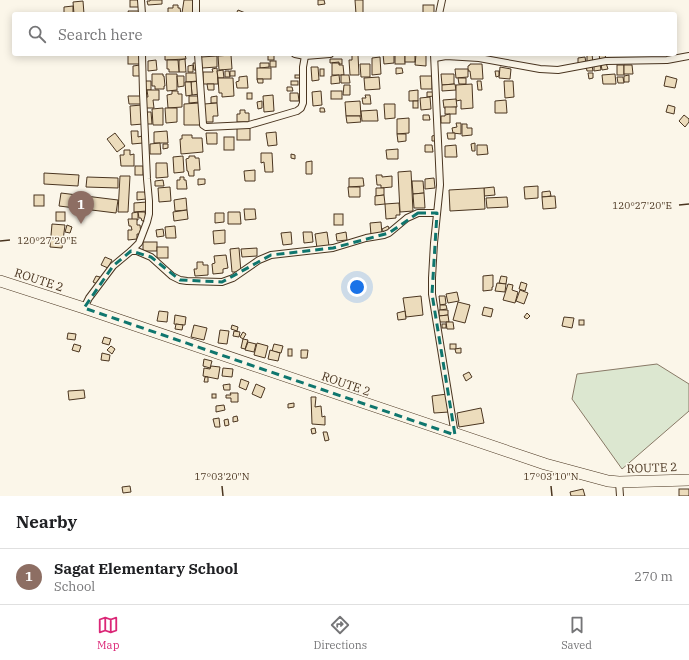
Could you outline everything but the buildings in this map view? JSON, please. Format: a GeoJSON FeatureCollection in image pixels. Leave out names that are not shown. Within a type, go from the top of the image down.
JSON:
{"type":"FeatureCollection","features":[{"type":"Feature","properties":{"kind":"highway","name":"ROUTE 2"},"geometry":{"type":"LineString","coordinates":[[0,281],[545,464],[608,481],[689,480]]}},
{"type":"Feature","properties":{"kind":"street"},"geometry":{"type":"LineString","coordinates":[[141,0],[142,12]]}},
{"type":"Feature","properties":{"kind":"street"},"geometry":{"type":"LineString","coordinates":[[196,0],[196,12]]}},
{"type":"Feature","properties":{"kind":"street"},"geometry":{"type":"LineString","coordinates":[[439,12],[442,0]]}},
{"type":"Feature","properties":{"kind":"street"},"geometry":{"type":"LineString","coordinates":[[84,308],[88,298],[113,266],[139,243],[149,214],[150,201],[147,179],[142,56]]}},
{"type":"Feature","properties":{"kind":"street"},"geometry":{"type":"LineString","coordinates":[[198,56],[203,125],[206,127],[249,125],[299,110],[303,103],[303,67],[305,56]]}},
{"type":"Feature","properties":{"kind":"street"},"geometry":{"type":"LineString","coordinates":[[455,435],[432,294],[434,243],[440,185],[434,56],[479,58],[540,69],[558,70],[606,61],[667,60],[689,56]]}},
{"type":"Feature","properties":{"kind":"street"},"geometry":{"type":"LineString","coordinates":[[131,250],[152,257],[172,276],[180,280],[222,282],[233,278],[260,260],[271,255],[333,248],[389,233],[407,218],[418,213],[437,213]]}},
{"type":"Feature","properties":{"kind":"street"},"geometry":{"type":"LineString","coordinates":[[619,482],[620,496]]}},
{"type":"Feature","properties":{"kind":"highlighted area"},"geometry":{"type":"Polygon","coordinates":[[[418,213],[437,213],[432,294],[455,435],[84,308],[113,266],[131,251],[151,257],[180,280],[222,282],[271,255],[333,248],[389,233],[418,213]]]}},
{"type":"Feature","properties":{"kind":"green space"},"geometry":{"type":"Polygon","coordinates":[[[657,364],[689,384],[689,411],[622,469],[572,399],[577,374],[657,364]]]}},
{"type":"Feature","properties":{"kind":"place","name":"Sagat Elementary School"},"geometry":{"type":"Point","coordinates":[81,224]}}]}
